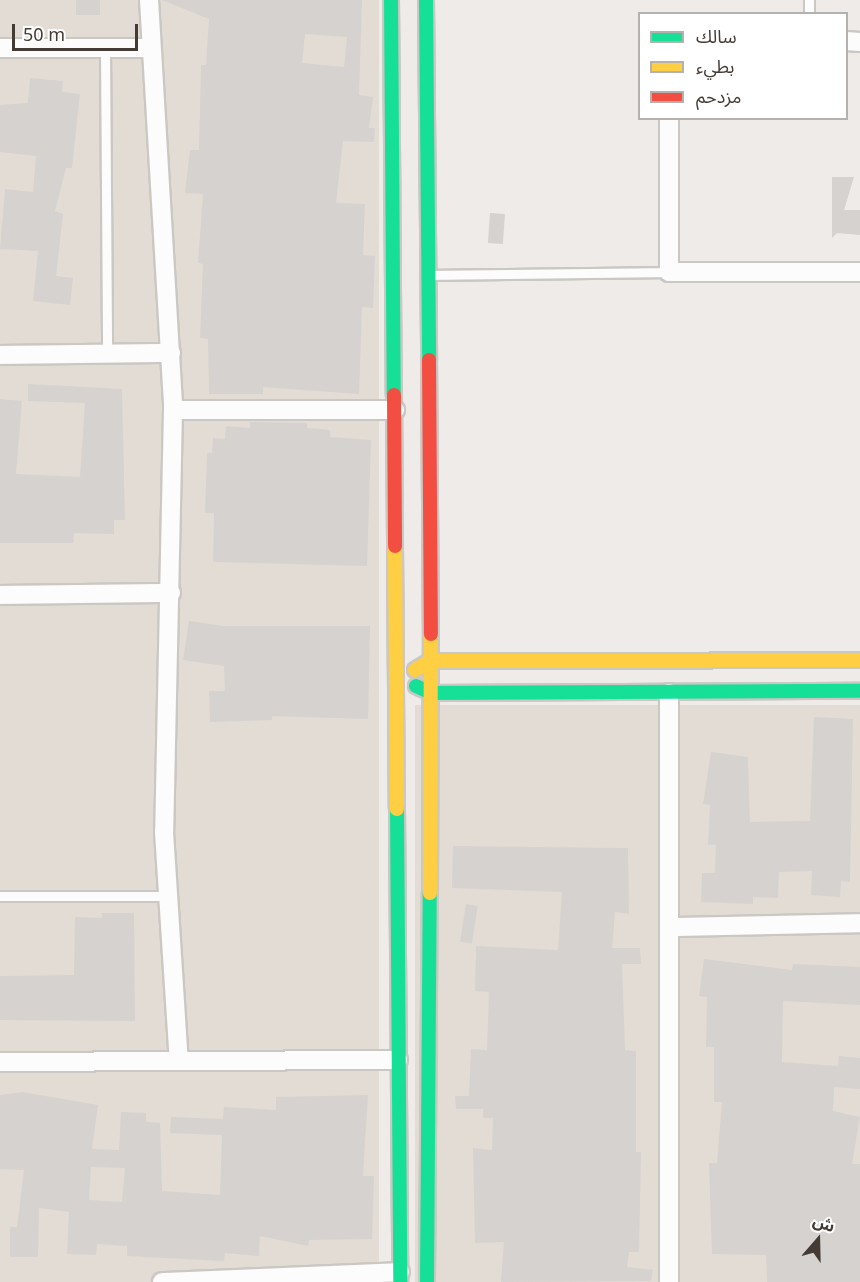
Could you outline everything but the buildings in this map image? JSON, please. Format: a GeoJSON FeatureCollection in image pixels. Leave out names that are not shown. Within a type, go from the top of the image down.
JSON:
{"type":"FeatureCollection","features":[{"type":"Feature","properties":{"kind":"street"},"geometry":{"type":"LineString","coordinates":[[149,0],[149,48],[173,410],[171,592],[164,832],[179,1061]]}},
{"type":"Feature","properties":{"kind":"street"},"geometry":{"type":"LineString","coordinates":[[163,1282],[400,1277],[398,1060],[400,679],[391,0]]}},
{"type":"Feature","properties":{"kind":"street"},"geometry":{"type":"LineString","coordinates":[[426,0],[425,275],[431,693],[427,1282]]}},
{"type":"Feature","properties":{"kind":"street"},"geometry":{"type":"LineString","coordinates":[[0,48],[149,48]]}},
{"type":"Feature","properties":{"kind":"street"},"geometry":{"type":"LineString","coordinates":[[669,120],[669,272],[860,272]]}},
{"type":"Feature","properties":{"kind":"street"},"geometry":{"type":"LineString","coordinates":[[0,355],[171,353]]}},
{"type":"Feature","properties":{"kind":"street"},"geometry":{"type":"LineString","coordinates":[[173,410],[395,410]]}},
{"type":"Feature","properties":{"kind":"street"},"geometry":{"type":"LineString","coordinates":[[0,595],[171,592]]}},
{"type":"Feature","properties":{"kind":"street"},"geometry":{"type":"LineString","coordinates":[[400,679],[430,661],[860,660]]}},
{"type":"Feature","properties":{"kind":"street"},"geometry":{"type":"LineString","coordinates":[[400,679],[431,693],[860,691]]}},
{"type":"Feature","properties":{"kind":"street"},"geometry":{"type":"LineString","coordinates":[[669,693],[673,927],[669,1282]]}},
{"type":"Feature","properties":{"kind":"street"},"geometry":{"type":"LineString","coordinates":[[673,927],[860,923]]}},
{"type":"Feature","properties":{"kind":"street"},"geometry":{"type":"LineString","coordinates":[[0,1062],[398,1060]]}},
{"type":"Feature","properties":{"kind":"lane"},"geometry":{"type":"LineString","coordinates":[[105,48],[107,354]]}},
{"type":"Feature","properties":{"kind":"lane"},"geometry":{"type":"LineString","coordinates":[[425,275],[669,272]]}},
{"type":"Feature","properties":{"kind":"lane"},"geometry":{"type":"LineString","coordinates":[[0,896],[168,896]]}},
{"type":"Feature","properties":{"kind":"shaded area"},"geometry":{"type":"Polygon","coordinates":[[[0,0],[379,0],[379,1282],[0,1282],[0,0]]]}},
{"type":"Feature","properties":{"kind":"shaded area"},"geometry":{"type":"Polygon","coordinates":[[[415,705],[860,705],[860,1282],[415,1282],[415,705]]]}},
{"type":"Feature","properties":{"kind":"traffic: fast"},"geometry":{"type":"LineString","coordinates":[[391,0],[394,395]]}},
{"type":"Feature","properties":{"kind":"traffic: fast"},"geometry":{"type":"LineString","coordinates":[[426,0],[429,360]]}},
{"type":"Feature","properties":{"kind":"traffic: fast"},"geometry":{"type":"LineString","coordinates":[[416,686],[431,693],[860,691]]}},
{"type":"Feature","properties":{"kind":"traffic: fast"},"geometry":{"type":"LineString","coordinates":[[397,809],[400,1282]]}},
{"type":"Feature","properties":{"kind":"traffic: fast"},"geometry":{"type":"LineString","coordinates":[[427,1282],[430,893]]}},
{"type":"Feature","properties":{"kind":"traffic: slow"},"geometry":{"type":"LineString","coordinates":[[395,546],[397,809]]}},
{"type":"Feature","properties":{"kind":"traffic: slow"},"geometry":{"type":"LineString","coordinates":[[430,893],[431,634]]}},
{"type":"Feature","properties":{"kind":"traffic: slow"},"geometry":{"type":"LineString","coordinates":[[415,670],[430,661],[860,660]]}},
{"type":"Feature","properties":{"kind":"traffic: jam"},"geometry":{"type":"LineString","coordinates":[[429,360],[431,634]]}},
{"type":"Feature","properties":{"kind":"traffic: jam"},"geometry":{"type":"LineString","coordinates":[[394,395],[395,546]]}}]}
